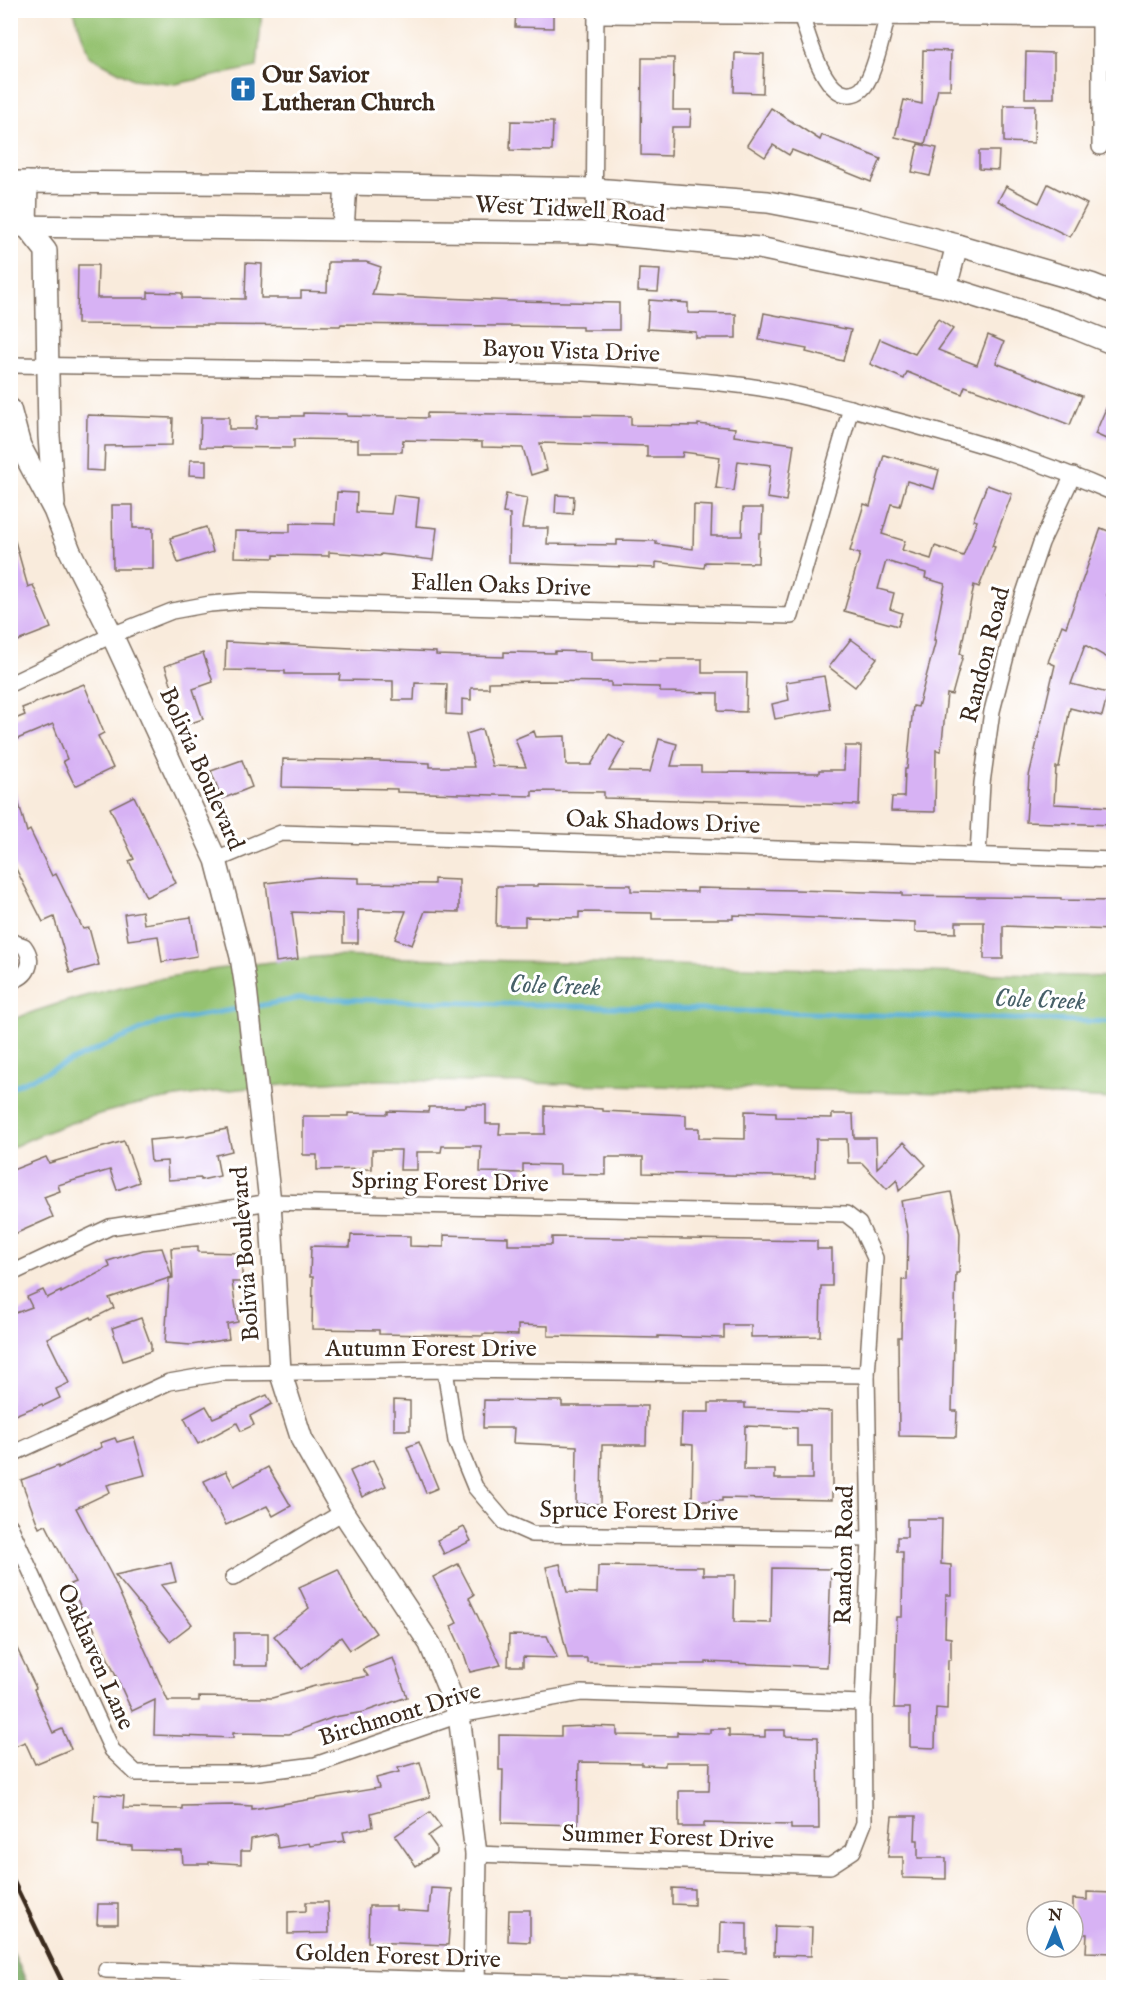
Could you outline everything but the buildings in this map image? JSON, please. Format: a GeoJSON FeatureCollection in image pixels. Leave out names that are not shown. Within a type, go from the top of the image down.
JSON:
{"type":"FeatureCollection","features":[{"type":"Feature","properties":{"kind":"main road","name":"West Tidwell Road"},"geometry":{"type":"LineString","coordinates":[[19,182],[346,184],[594,189],[768,202],[856,219],[957,245],[1091,284],[1113,294]]}},
{"type":"Feature","properties":{"kind":"main road"},"geometry":{"type":"LineString","coordinates":[[10,243],[18,226],[19,182]]}},
{"type":"Feature","properties":{"kind":"main road"},"geometry":{"type":"LineString","coordinates":[[343,229],[346,184]]}},
{"type":"Feature","properties":{"kind":"main road","name":"West Tidwell Road"},"geometry":{"type":"LineString","coordinates":[[18,226],[594,233],[759,248],[946,287],[1070,326],[1113,344]]}},
{"type":"Feature","properties":{"kind":"main road","name":"Bolivia Boulevard"},"geometry":{"type":"LineString","coordinates":[[18,226],[46,251],[47,366],[54,510]]}},
{"type":"Feature","properties":{"kind":"main road"},"geometry":{"type":"LineString","coordinates":[[946,287],[957,245]]}},
{"type":"Feature","properties":{"kind":"main road","name":"Bolivia Boulevard"},"geometry":{"type":"LineString","coordinates":[[10,409],[20,446],[54,510],[70,551],[112,635],[216,860],[241,957],[246,988],[270,1202],[280,1371],[302,1440],[343,1512],[430,1644],[459,1715],[476,1854],[475,1985]]}},
{"type":"Feature","properties":{"kind":"street"},"geometry":{"type":"LineString","coordinates":[[594,233],[596,13],[802,18],[1106,19],[1100,147]]}},
{"type":"Feature","properties":{"kind":"street"},"geometry":{"type":"LineString","coordinates":[[802,18],[814,53],[826,78],[836,91],[849,95],[860,92],[868,80],[887,18]]}},
{"type":"Feature","properties":{"kind":"street","name":"Bayou Vista Drive"},"geometry":{"type":"LineString","coordinates":[[10,365],[584,373],[662,377],[748,386],[851,408],[1017,455],[1073,475],[1113,493]]}},
{"type":"Feature","properties":{"kind":"street","name":"Fallen Oaks Drive"},"geometry":{"type":"LineString","coordinates":[[10,684],[112,635],[172,611],[210,604],[246,601],[791,616],[851,408]]}},
{"type":"Feature","properties":{"kind":"street","name":"Randon Road"},"geometry":{"type":"LineString","coordinates":[[978,855],[982,783],[992,711],[1016,617],[1041,543],[1073,475]]}},
{"type":"Feature","properties":{"kind":"street","name":"Oak Shadows Drive"},"geometry":{"type":"LineString","coordinates":[[216,860],[281,833],[1113,860]]}},
{"type":"Feature","properties":{"kind":"street"},"geometry":{"type":"LineString","coordinates":[[10,941],[24,946],[30,960],[30,968],[19,979],[10,981]]}},
{"type":"Feature","properties":{"kind":"street","name":"Spring Forest Drive"},"geometry":{"type":"LineString","coordinates":[[10,1274],[110,1227],[270,1202],[846,1214],[859,1224],[875,1258]]}},
{"type":"Feature","properties":{"kind":"street","name":"Randon Road"},"geometry":{"type":"LineString","coordinates":[[853,1851],[864,1823],[864,1703],[870,1539],[867,1375],[875,1258]]}},
{"type":"Feature","properties":{"kind":"street","name":"Autumn Forest Drive"},"geometry":{"type":"LineString","coordinates":[[10,1455],[170,1382],[221,1373],[445,1370],[867,1375]]}},
{"type":"Feature","properties":{"kind":"street","name":"Spruce Forest Drive"},"geometry":{"type":"LineString","coordinates":[[445,1370],[456,1441],[475,1487],[505,1522],[532,1534],[870,1539]]}},
{"type":"Feature","properties":{"kind":"street"},"geometry":{"type":"LineString","coordinates":[[233,1578],[343,1512]]}},
{"type":"Feature","properties":{"kind":"street","name":"Oakhaven Lane"},"geometry":{"type":"LineString","coordinates":[[10,1526],[112,1750],[136,1773],[165,1772]]}},
{"type":"Feature","properties":{"kind":"street","name":"Birchmont Drive"},"geometry":{"type":"LineString","coordinates":[[165,1772],[251,1773],[315,1765],[459,1715],[581,1693],[864,1703]]}},
{"type":"Feature","properties":{"kind":"street","name":"Summer Forest Drive"},"geometry":{"type":"LineString","coordinates":[[476,1854],[830,1866],[853,1851]]}},
{"type":"Feature","properties":{"kind":"street","name":"Golden Forest Drive"},"geometry":{"type":"LineString","coordinates":[[106,1970],[475,1985],[725,1988]]}},
{"type":"Feature","properties":{"kind":"green space"},"geometry":{"type":"Polygon","coordinates":[[[74,11],[262,11],[257,67],[176,84],[133,79],[89,56],[74,11]]]}},
{"type":"Feature","properties":{"kind":"green space"},"geometry":{"type":"Polygon","coordinates":[[[332,956],[1113,977],[1113,1099],[1034,1095],[389,1080],[345,1081],[237,1089],[138,1104],[74,1122],[11,1148],[11,1020],[70,1000],[161,978],[224,968],[332,956]]]}},
{"type":"Feature","properties":{"kind":"green space"},"geometry":{"type":"Polygon","coordinates":[[[11,1948],[29,1987],[11,1987],[11,1948]]]}},
{"type":"Feature","properties":{"kind":"waterway","name":"Cole Creek"},"geometry":{"type":"LineString","coordinates":[[252,1007],[302,998],[1114,1022]]}},
{"type":"Feature","properties":{"kind":"waterway","name":"Cole Creek"},"geometry":{"type":"LineString","coordinates":[[10,1088],[157,1023],[243,1008]]}},
{"type":"Feature","properties":{"kind":"railway"},"geometry":{"type":"LineString","coordinates":[[10,1874],[65,1988]]}},
{"type":"Feature","properties":{"kind":"place","name":"Our Savior Lutheran Church"},"geometry":{"type":"Point","coordinates":[243,89]}}]}
